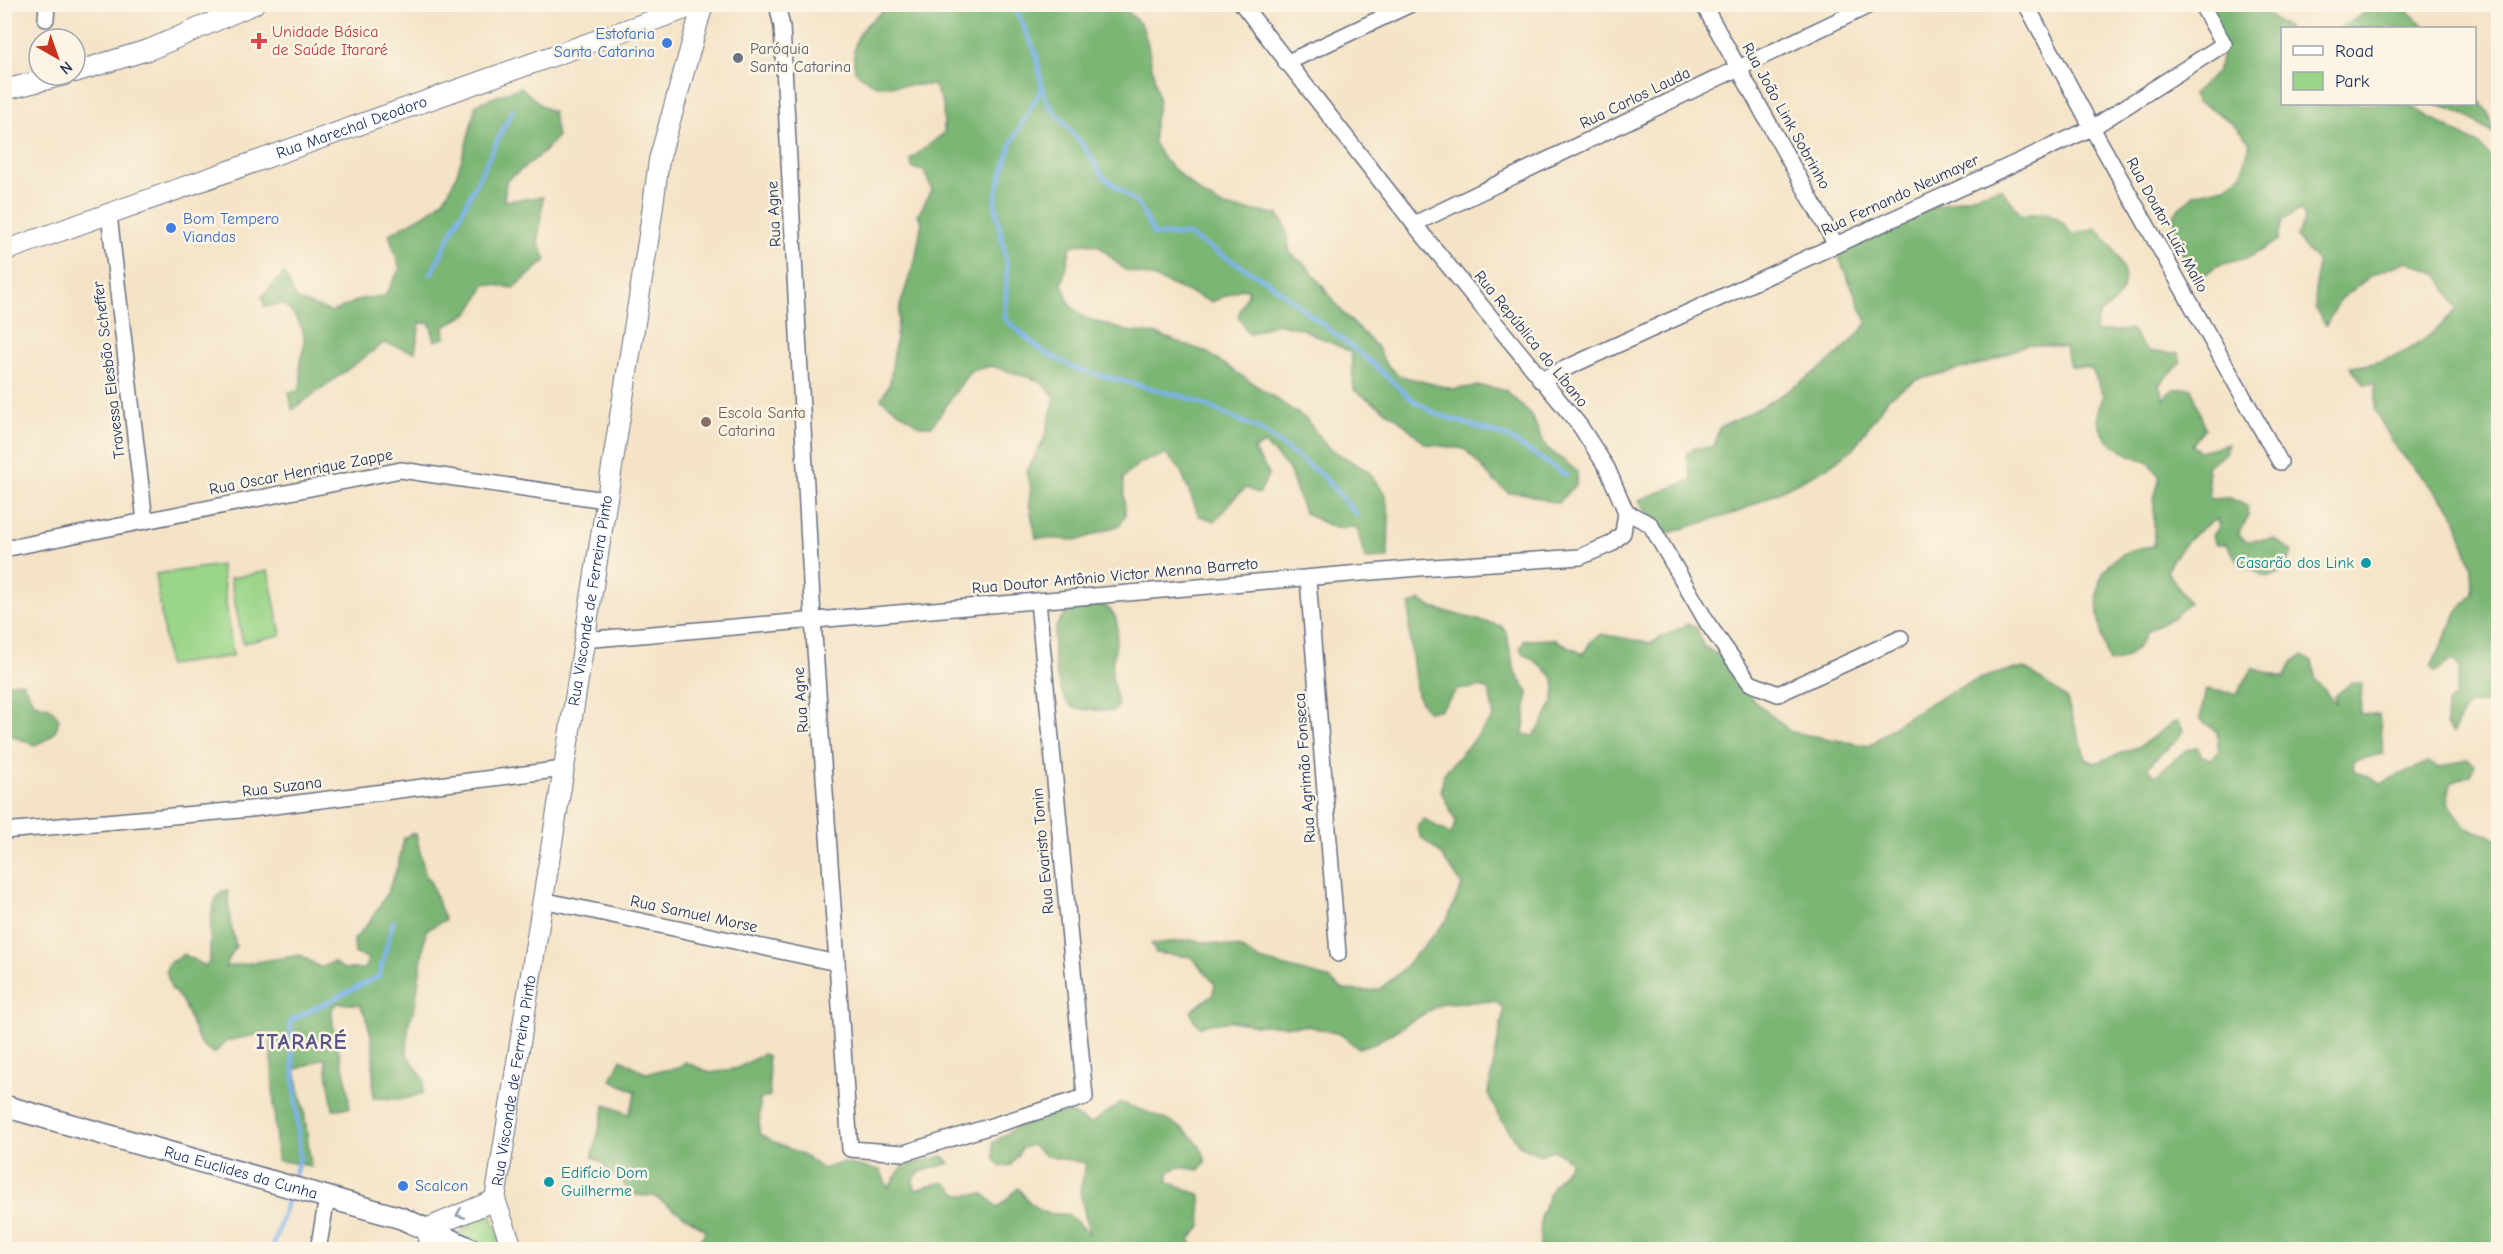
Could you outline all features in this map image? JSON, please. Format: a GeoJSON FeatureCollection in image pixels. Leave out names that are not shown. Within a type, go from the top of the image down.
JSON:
{"type":"FeatureCollection","features":[{"type":"Feature","properties":{"kind":"main road","name":"Rua Euclides da Cunha"},"geometry":{"type":"LineString","coordinates":[[4,1106],[401,1218],[426,1239],[473,1250]]}},
{"type":"Feature","properties":{"kind":"street"},"geometry":{"type":"LineString","coordinates":[[87,68],[151,49],[254,4]]}},
{"type":"Feature","properties":{"kind":"street","name":"Rua Marechal Deodoro"},"geometry":{"type":"LineString","coordinates":[[4,251],[701,4]]}},
{"type":"Feature","properties":{"kind":"street","name":"Rua Visconde de Ferreira Pinto"},"geometry":{"type":"LineString","coordinates":[[513,1250],[495,1200],[649,235],[659,160],[701,4]]}},
{"type":"Feature","properties":{"kind":"street","name":"Rua Agne"},"geometry":{"type":"LineString","coordinates":[[777,4],[782,27],[813,620],[850,1149],[904,1153],[1085,1097]]}},
{"type":"Feature","properties":{"kind":"street","name":"Rua República do Líbano"},"geometry":{"type":"LineString","coordinates":[[1242,4],[1414,224],[1580,426],[1607,468],[1626,512]]}},
{"type":"Feature","properties":{"kind":"street"},"geometry":{"type":"LineString","coordinates":[[1286,63],[1411,4]]}},
{"type":"Feature","properties":{"kind":"street","name":"Rua João Link Sobrinho"},"geometry":{"type":"LineString","coordinates":[[1703,4],[1740,67],[1836,245]]}},
{"type":"Feature","properties":{"kind":"street","name":"Rua Carlos Lauda"},"geometry":{"type":"LineString","coordinates":[[1414,224],[1872,4]]}},
{"type":"Feature","properties":{"kind":"street","name":"Rua Doutor Luiz Mallo"},"geometry":{"type":"LineString","coordinates":[[2026,4],[2092,128],[2280,462]]}},
{"type":"Feature","properties":{"kind":"street","name":"Rua Fernando Neumayer"},"geometry":{"type":"LineString","coordinates":[[1540,380],[2092,128],[2224,44],[2201,4]]}},
{"type":"Feature","properties":{"kind":"street"},"geometry":{"type":"LineString","coordinates":[[4,90],[27,84]]}},
{"type":"Feature","properties":{"kind":"street","name":"Travessa Elesbão Scheffer"},"geometry":{"type":"LineString","coordinates":[[109,215],[145,521]]}},
{"type":"Feature","properties":{"kind":"street","name":"Rua Oscar Henrique Zappe"},"geometry":{"type":"LineString","coordinates":[[4,549],[400,470],[605,500]]}},
{"type":"Feature","properties":{"kind":"street"},"geometry":{"type":"LineString","coordinates":[[1626,512],[1650,524],[1708,624],[1750,683],[1778,694],[1901,638]]}},
{"type":"Feature","properties":{"kind":"street","name":"Rua Doutor Antônio Victor Menna Barreto"},"geometry":{"type":"LineString","coordinates":[[583,640],[1580,557],[1611,544],[1623,533],[1626,512]]}},
{"type":"Feature","properties":{"kind":"street","name":"Rua Agrimão Fonseca"},"geometry":{"type":"LineString","coordinates":[[1308,579],[1338,954]]}},
{"type":"Feature","properties":{"kind":"street","name":"Rua Evaristo Tonin"},"geometry":{"type":"LineString","coordinates":[[1038,601],[1085,1097]]}},
{"type":"Feature","properties":{"kind":"street","name":"Rua Suzana"},"geometry":{"type":"LineString","coordinates":[[4,831],[251,809],[563,769]]}},
{"type":"Feature","properties":{"kind":"street","name":"Rua Samuel Morse"},"geometry":{"type":"LineString","coordinates":[[542,900],[837,963]]}},
{"type":"Feature","properties":{"kind":"street"},"geometry":{"type":"LineString","coordinates":[[318,1250],[327,1198]]}},
{"type":"Feature","properties":{"kind":"street","name":"Rua Visconde de Ferreira Pinto"},"geometry":{"type":"LineString","coordinates":[[426,1239],[495,1200]]}},
{"type":"Feature","properties":{"kind":"green space"},"geometry":{"type":"Polygon","coordinates":[[[894,4],[1121,5],[1142,26],[1147,41],[1159,102],[1154,124],[1154,143],[1164,160],[1203,195],[1224,207],[1277,214],[1285,225],[1290,253],[1307,266],[1344,314],[1378,348],[1385,363],[1400,376],[1453,389],[1481,386],[1505,390],[1531,415],[1546,447],[1577,471],[1576,485],[1558,503],[1528,494],[1509,493],[1494,481],[1465,449],[1426,444],[1397,418],[1354,390],[1351,352],[1302,329],[1276,323],[1249,334],[1238,316],[1249,290],[1243,288],[1212,302],[1152,277],[1125,270],[1099,246],[1085,243],[1071,246],[1062,284],[1070,305],[1085,318],[1127,331],[1156,334],[1206,352],[1306,419],[1327,447],[1368,471],[1385,494],[1389,515],[1388,558],[1365,559],[1357,527],[1335,528],[1304,513],[1289,469],[1265,444],[1253,450],[1269,473],[1259,494],[1247,488],[1235,497],[1215,521],[1199,516],[1180,469],[1166,454],[1138,464],[1123,478],[1125,516],[1120,525],[1079,540],[1036,538],[1029,503],[1031,487],[1026,473],[1045,437],[1055,397],[1040,381],[992,366],[970,371],[932,426],[920,426],[881,399],[890,383],[900,306],[916,256],[922,221],[918,215],[932,190],[924,171],[912,168],[911,159],[944,133],[943,103],[933,85],[876,86],[855,71],[854,48],[861,31],[875,17],[894,4]]]}},
{"type":"Feature","properties":{"kind":"green space"},"geometry":{"type":"Polygon","coordinates":[[[2379,4],[2401,5],[2425,27],[2343,27],[2379,4]]]}},
{"type":"Feature","properties":{"kind":"green space"},"geometry":{"type":"Polygon","coordinates":[[[2214,5],[2245,7],[2261,11],[2286,27],[2281,27],[2281,105],[2408,105],[2480,145],[2498,165],[2498,700],[2467,706],[2453,733],[2446,725],[2447,703],[2455,697],[2460,667],[2452,660],[2435,672],[2431,667],[2457,613],[2473,594],[2472,568],[2453,511],[2396,448],[2375,410],[2375,384],[2364,384],[2350,367],[2382,361],[2410,349],[2434,332],[2457,309],[2438,274],[2407,261],[2372,275],[2340,300],[2326,325],[2315,308],[2317,262],[2296,237],[2305,219],[2301,209],[2282,220],[2278,240],[2250,257],[2216,266],[2198,280],[2192,273],[2178,241],[2173,214],[2195,194],[2225,187],[2242,174],[2250,143],[2226,119],[2197,103],[2193,94],[2212,77],[2220,62],[2220,46],[2213,13],[2214,5]]]}},
{"type":"Feature","properties":{"kind":"green space"},"geometry":{"type":"Polygon","coordinates":[[[521,87],[543,107],[553,112],[557,137],[542,154],[506,181],[504,201],[543,197],[538,242],[546,260],[514,288],[486,284],[470,312],[444,327],[445,338],[435,341],[430,323],[420,323],[415,352],[384,343],[292,410],[289,392],[299,391],[300,387],[300,363],[304,347],[303,332],[295,317],[283,304],[265,307],[262,297],[284,273],[297,300],[332,312],[361,299],[385,296],[400,268],[389,234],[436,207],[447,194],[460,164],[476,104],[521,87]]]}},
{"type":"Feature","properties":{"kind":"green space"},"geometry":{"type":"Polygon","coordinates":[[[2476,96],[2488,113],[2494,134],[2465,115],[2438,105],[2476,105],[2476,96]]]}},
{"type":"Feature","properties":{"kind":"green space"},"geometry":{"type":"Polygon","coordinates":[[[2001,188],[2022,216],[2039,213],[2051,215],[2056,217],[2072,235],[2096,228],[2114,250],[2124,272],[2124,283],[2121,293],[2113,303],[2100,313],[2094,332],[2132,330],[2142,345],[2150,351],[2178,353],[2181,362],[2159,385],[2165,402],[2166,395],[2174,389],[2192,388],[2205,428],[2192,445],[2200,451],[2228,444],[2225,453],[2207,466],[2210,499],[2230,498],[2247,506],[2249,516],[2238,534],[2246,541],[2275,539],[2292,551],[2285,571],[2266,577],[2238,562],[2226,544],[2216,544],[2212,535],[2219,528],[2217,519],[2210,523],[2195,534],[2181,549],[2167,571],[2189,603],[2174,617],[2146,632],[2141,643],[2132,653],[2115,662],[2109,663],[2099,623],[2098,587],[2104,572],[2114,559],[2130,551],[2154,546],[2154,498],[2160,478],[2150,462],[2123,452],[2102,432],[2098,414],[2104,395],[2091,368],[2070,366],[2065,347],[2027,344],[1988,362],[1916,380],[1889,397],[1853,449],[1826,468],[1738,512],[1661,535],[1639,500],[1692,480],[1686,454],[1693,448],[1714,447],[1719,428],[1800,383],[1855,338],[1867,322],[1837,253],[1894,218],[2001,188]]]}},
{"type":"Feature","properties":{"kind":"green space"},"geometry":{"type":"Polygon","coordinates":[[[221,565],[233,656],[168,665],[156,574],[221,565]]]}},
{"type":"Feature","properties":{"kind":"green space"},"geometry":{"type":"Polygon","coordinates":[[[268,571],[281,635],[243,643],[230,578],[268,571]]]}},
{"type":"Feature","properties":{"kind":"green space"},"geometry":{"type":"Polygon","coordinates":[[[1421,600],[1432,608],[1501,626],[1506,632],[1515,672],[1528,692],[1523,734],[1533,736],[1550,709],[1555,686],[1547,671],[1520,650],[1524,640],[1554,639],[1583,654],[1591,641],[1601,634],[1651,643],[1687,624],[1697,627],[1703,646],[1720,656],[1754,701],[1791,732],[1869,746],[1901,721],[1948,693],[1994,674],[2025,668],[2066,698],[2086,759],[2095,763],[2140,746],[2177,720],[2183,729],[2180,735],[2148,768],[2155,776],[2186,750],[2197,747],[2202,756],[2211,759],[2219,752],[2217,732],[2200,719],[2206,689],[2237,694],[2253,668],[2284,678],[2293,661],[2303,656],[2312,662],[2316,681],[2337,704],[2335,696],[2352,682],[2362,683],[2360,714],[2379,715],[2384,754],[2353,761],[2354,770],[2381,783],[2428,762],[2438,768],[2467,759],[2475,765],[2470,775],[2451,783],[2447,803],[2466,828],[2498,838],[2498,1249],[1540,1249],[1541,1215],[1553,1186],[1571,1162],[1562,1154],[1552,1150],[1540,1155],[1519,1145],[1498,1115],[1488,1093],[1504,1009],[1496,1001],[1442,1003],[1375,1043],[1358,1048],[1340,1034],[1307,1026],[1257,1025],[1230,1021],[1199,1026],[1193,1019],[1191,1011],[1213,994],[1215,984],[1192,957],[1156,953],[1151,944],[1191,940],[1240,948],[1260,960],[1327,978],[1344,990],[1368,991],[1380,989],[1400,972],[1447,920],[1462,885],[1440,853],[1421,837],[1417,827],[1424,819],[1451,835],[1456,822],[1441,791],[1444,773],[1494,717],[1489,690],[1480,687],[1457,690],[1440,710],[1427,711],[1417,695],[1409,631],[1410,605],[1421,600]]]}},
{"type":"Feature","properties":{"kind":"green space"},"geometry":{"type":"Polygon","coordinates":[[[1102,605],[1111,611],[1116,619],[1117,628],[1112,678],[1118,706],[1113,712],[1079,709],[1068,703],[1059,683],[1054,656],[1055,633],[1060,620],[1077,609],[1102,605]]]}},
{"type":"Feature","properties":{"kind":"green space"},"geometry":{"type":"Polygon","coordinates":[[[22,682],[34,703],[49,707],[59,718],[51,736],[34,745],[5,733],[5,684],[22,682]]]}},
{"type":"Feature","properties":{"kind":"green space"},"geometry":{"type":"Polygon","coordinates":[[[416,834],[425,874],[431,883],[445,920],[426,930],[415,1006],[408,1025],[407,1055],[424,1079],[423,1093],[405,1099],[373,1098],[373,1051],[369,1027],[360,1005],[339,1003],[332,1008],[332,1021],[347,1082],[349,1108],[333,1109],[325,1058],[295,1070],[304,1110],[311,1166],[277,1160],[270,1032],[226,1041],[214,1054],[200,1043],[182,1001],[171,988],[166,970],[169,963],[184,954],[205,966],[210,961],[213,908],[221,893],[228,891],[230,921],[236,946],[225,967],[300,955],[321,968],[333,962],[344,969],[365,969],[368,958],[355,954],[354,940],[373,917],[387,893],[397,867],[404,838],[416,834]]]}},
{"type":"Feature","properties":{"kind":"green space"},"geometry":{"type":"Polygon","coordinates":[[[763,1054],[768,1056],[770,1096],[760,1099],[759,1133],[807,1158],[822,1169],[842,1163],[880,1170],[888,1188],[903,1166],[943,1156],[950,1163],[919,1172],[913,1180],[915,1190],[944,1182],[959,1195],[984,1194],[998,1208],[1018,1188],[1038,1210],[1051,1214],[1068,1214],[1089,1234],[1080,1191],[1086,1163],[1046,1156],[1032,1145],[1022,1148],[1011,1165],[1001,1167],[994,1159],[993,1143],[1033,1116],[1070,1113],[1090,1124],[1121,1103],[1160,1117],[1184,1130],[1194,1139],[1202,1150],[1206,1163],[1199,1170],[1179,1167],[1169,1171],[1167,1181],[1200,1195],[1201,1227],[1190,1239],[1192,1249],[701,1250],[699,1243],[706,1230],[654,1196],[629,1195],[621,1177],[611,1175],[602,1162],[592,1157],[605,1105],[629,1114],[636,1092],[611,1080],[621,1059],[645,1073],[679,1068],[685,1062],[711,1073],[738,1068],[763,1054]]]}},
{"type":"Feature","properties":{"kind":"green space"},"geometry":{"type":"Polygon","coordinates":[[[489,1207],[502,1249],[489,1249],[456,1237],[489,1207]]]}},
{"type":"Feature","properties":{"kind":"waterway"},"geometry":{"type":"LineString","coordinates":[[1013,4],[1036,53],[1042,88],[1049,105],[1085,148],[1102,175],[1139,205],[1154,235],[1188,235],[1270,283],[1371,362],[1410,398],[1436,414],[1507,437],[1566,475]]}},
{"type":"Feature","properties":{"kind":"waterway"},"geometry":{"type":"LineString","coordinates":[[1042,88],[1012,142],[997,190],[995,204],[1007,265],[1005,319],[1042,351],[1077,369],[1191,399],[1261,430],[1323,476],[1357,515]]}},
{"type":"Feature","properties":{"kind":"waterway"},"geometry":{"type":"LineString","coordinates":[[431,274],[513,109]]}},
{"type":"Feature","properties":{"kind":"waterway"},"geometry":{"type":"LineString","coordinates":[[293,1181],[300,1157],[290,1021],[379,976],[393,922]]}},
{"type":"Feature","properties":{"kind":"waterway"},"geometry":{"type":"LineString","coordinates":[[272,1250],[290,1192]]}},
{"type":"Feature","properties":{"kind":"place","name":"Unidade Básica de Saúde Itararé"},"geometry":{"type":"Point","coordinates":[259,41]}},
{"type":"Feature","properties":{"kind":"place","name":"Estofaria Santa Catarina"},"geometry":{"type":"Point","coordinates":[667,43]}},
{"type":"Feature","properties":{"kind":"place","name":"Paróquia Santa Catarina"},"geometry":{"type":"Point","coordinates":[738,58]}},
{"type":"Feature","properties":{"kind":"place","name":"Bom Tempero Viandas"},"geometry":{"type":"Point","coordinates":[171,228]}},
{"type":"Feature","properties":{"kind":"place","name":"Escola Santa Catarina"},"geometry":{"type":"Point","coordinates":[706,422]}},
{"type":"Feature","properties":{"kind":"place","name":"Casarão dos Link"},"geometry":{"type":"Point","coordinates":[2366,563]}},
{"type":"Feature","properties":{"kind":"place","name":"Edifício Dom Guilherme"},"geometry":{"type":"Point","coordinates":[549,1182]}},
{"type":"Feature","properties":{"kind":"place","name":"Scalcon"},"geometry":{"type":"Point","coordinates":[403,1186]}},
{"type":"Feature","properties":{"kind":"district","name":"ITARARÉ"},"geometry":{"type":"Point","coordinates":[302,1042]}}]}
